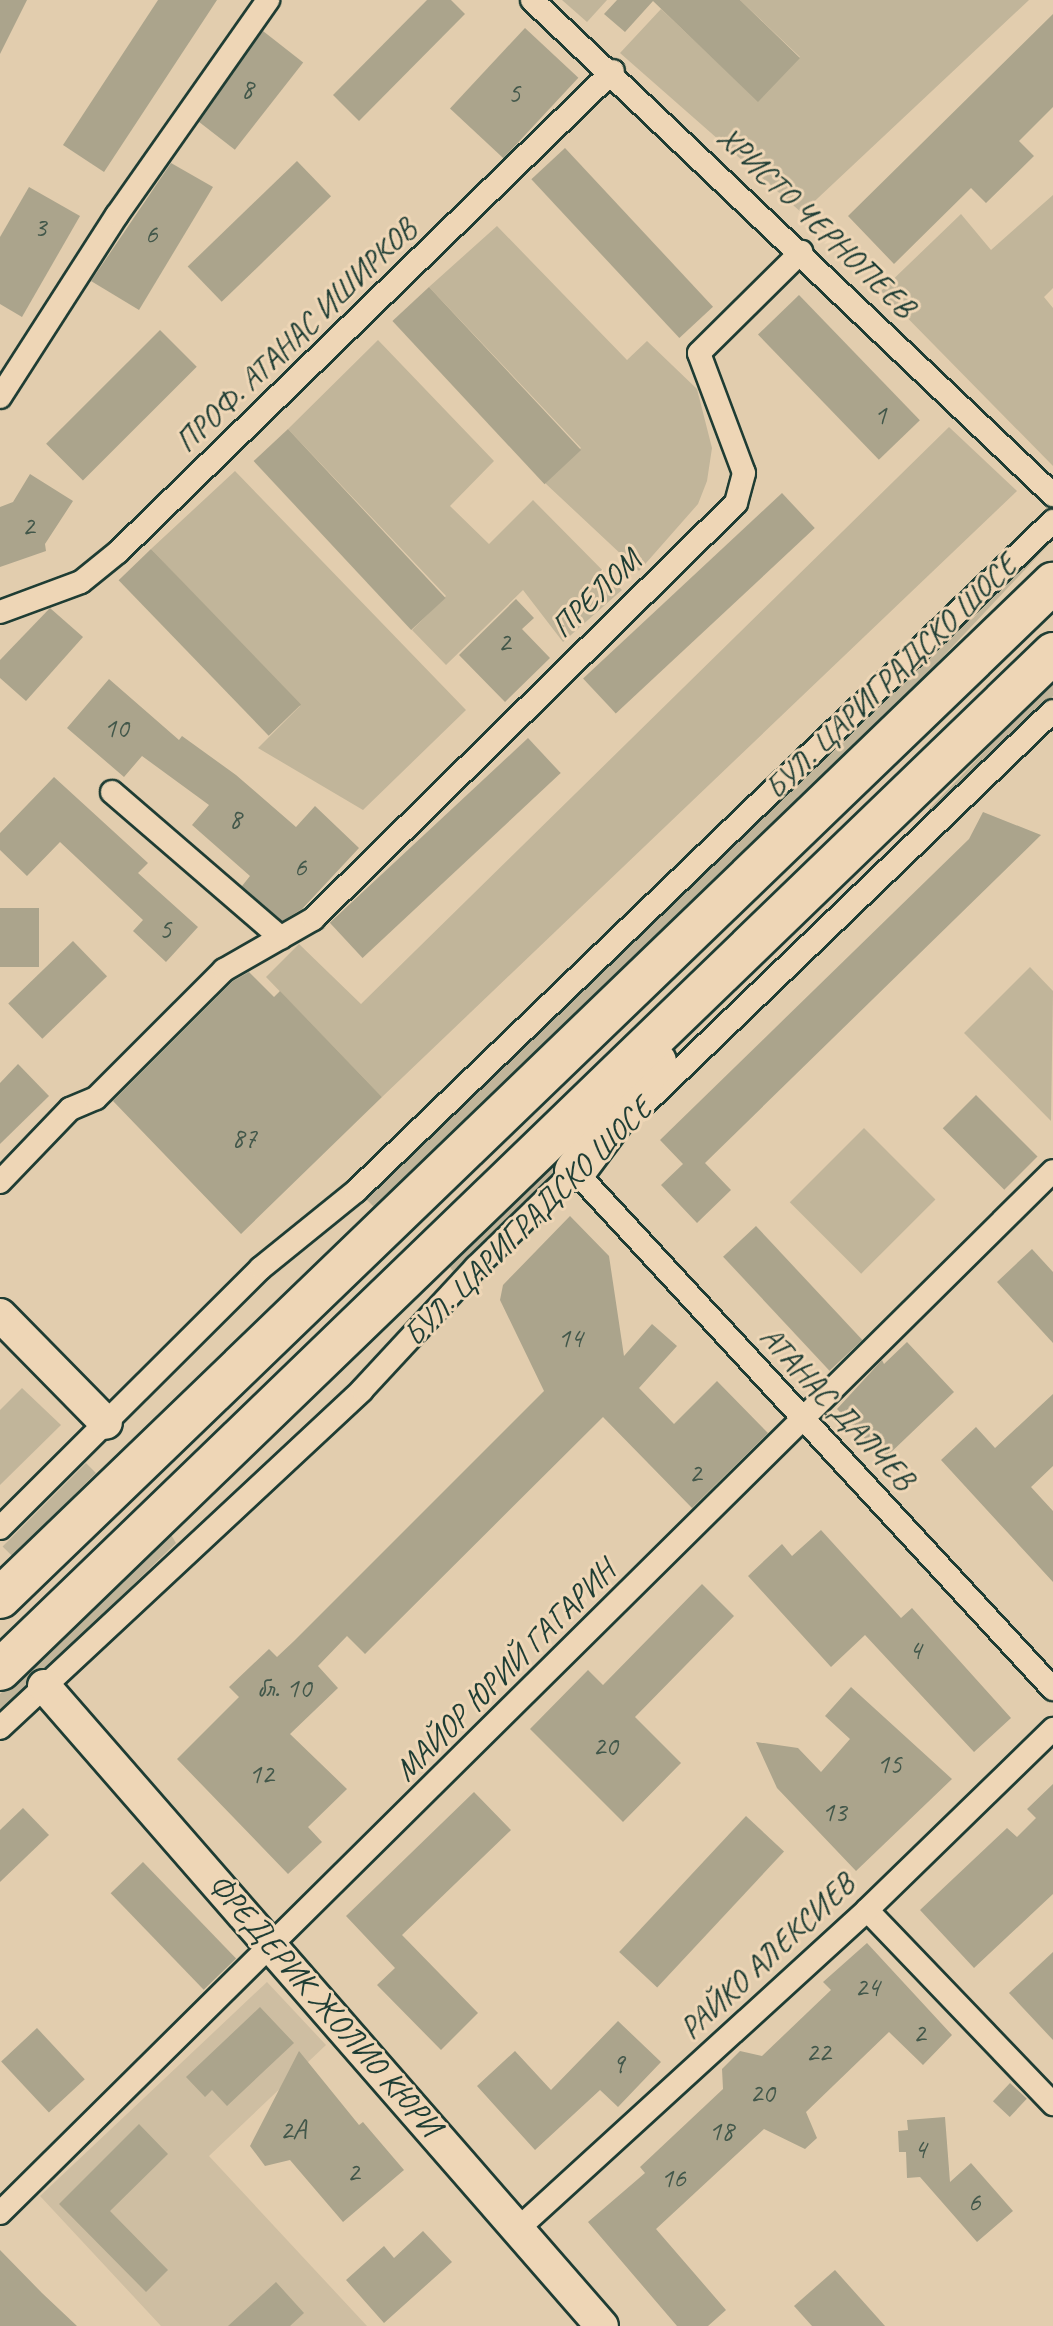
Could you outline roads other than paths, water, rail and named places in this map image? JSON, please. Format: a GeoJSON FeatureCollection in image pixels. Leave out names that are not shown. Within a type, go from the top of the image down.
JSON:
{"type":"FeatureCollection","features":[{"type":"Feature","properties":{"kind":"highway","name":"БУЛ. ЦАРИГРАДСКО ШОСЕ"},"geometry":{"type":"LineString","coordinates":[[0,1598],[1053,583]]}},
{"type":"Feature","properties":{"kind":"highway","name":"БУЛ. ЦАРИГРАДСКО ШОСЕ"},"geometry":{"type":"LineString","coordinates":[[0,1670],[1053,653]]}},
{"type":"Feature","properties":{"kind":"highway"},"geometry":{"type":"LineString","coordinates":[[575,1171],[726,969]]}},
{"type":"Feature","properties":{"kind":"street"},"geometry":{"type":"LineString","coordinates":[[0,397],[117,215],[268,0]]}},
{"type":"Feature","properties":{"kind":"street","name":"ХРИСТО ЧЕРНОПЕЕВ"},"geometry":{"type":"LineString","coordinates":[[532,0],[613,71],[1053,495]]}},
{"type":"Feature","properties":{"kind":"street","name":"ПРОФ. АТАНАС ИШИРКОВ"},"geometry":{"type":"LineString","coordinates":[[0,612],[81,582],[118,552],[613,71]]}},
{"type":"Feature","properties":{"kind":"street","name":"ПРЕЛОМ"},"geometry":{"type":"LineString","coordinates":[[0,1182],[70,1109],[96,1098],[224,970],[313,919],[736,503],[744,473],[699,353],[801,252]]}},
{"type":"Feature","properties":{"kind":"street","name":"БУЛ. ЦАРИГРАДСКО ШОСЕ"},"geometry":{"type":"LineString","coordinates":[[0,1528],[261,1268],[356,1191],[1053,521]]}},
{"type":"Feature","properties":{"kind":"street","name":"БУЛ. ЦАРИГРАДСКО ШОСЕ"},"geometry":{"type":"LineString","coordinates":[[0,1728],[362,1390],[575,1171],[1053,711]]}},
{"type":"Feature","properties":{"kind":"street"},"geometry":{"type":"LineString","coordinates":[[112,792],[281,938]]}},
{"type":"Feature","properties":{"kind":"street","name":"АТАНАС ДАЛЧЕВ"},"geometry":{"type":"LineString","coordinates":[[575,1171],[1053,1689]]}},
{"type":"Feature","properties":{"kind":"street","name":"МАЙОР ЮРИЙ ГАГАРИН"},"geometry":{"type":"LineString","coordinates":[[0,2213],[805,1420],[1053,1171]]}},
{"type":"Feature","properties":{"kind":"street"},"geometry":{"type":"LineString","coordinates":[[0,1315],[106,1423]]}},
{"type":"Feature","properties":{"kind":"street","name":"ФРЕДЕРИК ЖОЛИО КЮРИ"},"geometry":{"type":"LineString","coordinates":[[44,1686],[520,2227],[602,2326]]}},
{"type":"Feature","properties":{"kind":"street","name":"РАЙКО АЛЕКСИЕВ"},"geometry":{"type":"LineString","coordinates":[[520,2227],[867,1910],[1053,1729]]}},
{"type":"Feature","properties":{"kind":"street"},"geometry":{"type":"LineString","coordinates":[[867,1910],[1053,2104]]}}]}
